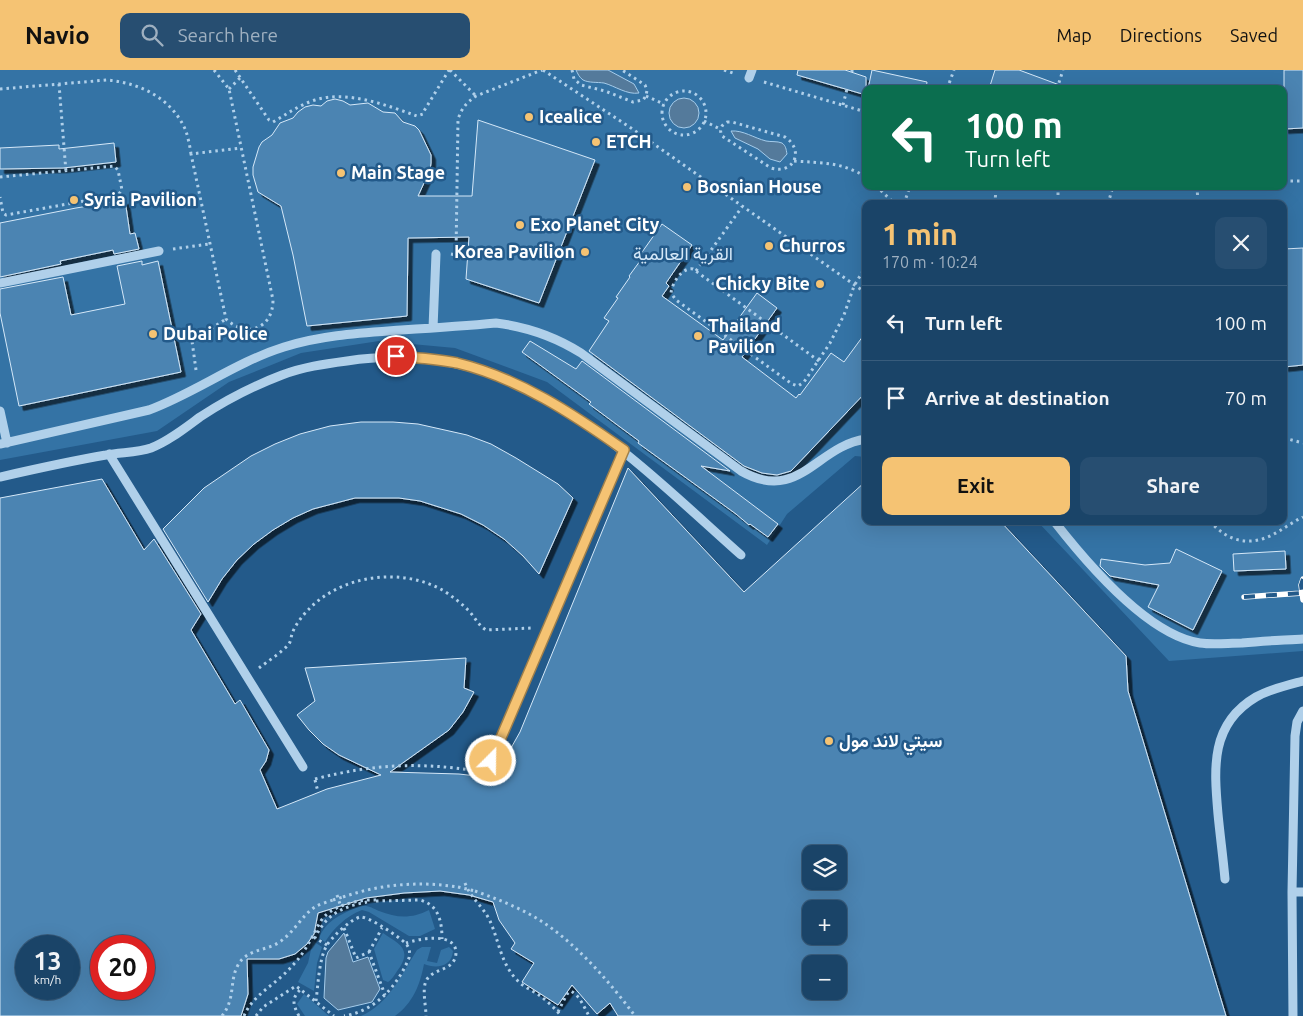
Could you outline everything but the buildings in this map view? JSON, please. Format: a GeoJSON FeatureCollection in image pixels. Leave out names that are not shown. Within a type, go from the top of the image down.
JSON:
{"type":"FeatureCollection","features":[{"type":"Feature","properties":{"kind":"lane"},"geometry":{"type":"LineString","coordinates":[[0,283],[159,251]]}},
{"type":"Feature","properties":{"kind":"lane"},"geometry":{"type":"LineString","coordinates":[[433,328],[436,254]]}},
{"type":"Feature","properties":{"kind":"lane"},"geometry":{"type":"LineString","coordinates":[[0,411],[4,444],[149,410],[168,403],[255,358],[284,347],[314,339],[345,334],[496,323],[526,328],[562,341],[741,471],[754,478],[768,482],[783,481],[797,476],[848,444],[862,440]]}},
{"type":"Feature","properties":{"kind":"lane"},"geometry":{"type":"LineString","coordinates":[[0,477],[109,454],[140,451],[160,444],[227,400],[283,374],[313,366],[366,358],[396,356],[427,358],[457,363],[516,383],[592,428],[624,450],[741,555]]}},
{"type":"Feature","properties":{"kind":"lane"},"geometry":{"type":"LineString","coordinates":[[491,761],[624,450]]}},
{"type":"Feature","properties":{"kind":"lane"},"geometry":{"type":"LineString","coordinates":[[109,454],[303,767]]}},
{"type":"Feature","properties":{"kind":"lane"},"geometry":{"type":"LineString","coordinates":[[1057,525],[1068,540],[1105,579],[1155,624],[1185,640],[1218,644],[1303,639]]}},
{"type":"Feature","properties":{"kind":"lane"},"geometry":{"type":"LineString","coordinates":[[1225,879],[1214,776],[1216,753],[1224,731],[1237,712],[1256,697],[1303,680]]}},
{"type":"Feature","properties":{"kind":"lane"},"geometry":{"type":"LineString","coordinates":[[1293,1016],[1292,892],[1295,736],[1297,722],[1303,711]]}},
{"type":"Feature","properties":{"kind":"lane"},"geometry":{"type":"LineString","coordinates":[[1292,892],[1303,892]]}},
{"type":"Feature","properties":{"kind":"path"},"geometry":{"type":"LineString","coordinates":[[0,89],[107,80],[140,86],[167,104],[178,117],[186,131],[226,319],[242,329],[252,330],[260,326],[273,309],[273,300],[229,89],[214,70]]}},
{"type":"Feature","properties":{"kind":"path"},"geometry":{"type":"LineString","coordinates":[[235,70],[269,120],[273,122],[306,103],[317,99],[330,98],[366,100],[417,116],[424,111],[450,70],[476,96]]}},
{"type":"Feature","properties":{"kind":"path"},"geometry":{"type":"LineString","coordinates":[[436,254],[456,255],[458,119],[461,110],[467,102],[476,96],[542,70],[631,128],[862,291]]}},
{"type":"Feature","properties":{"kind":"path"},"geometry":{"type":"LineString","coordinates":[[572,70],[574,79],[581,86],[605,91],[633,102],[638,102],[646,96],[647,90],[645,85],[622,70]]}},
{"type":"Feature","properties":{"kind":"path"},"geometry":{"type":"LineString","coordinates":[[724,70],[750,74],[862,111]]}},
{"type":"Feature","properties":{"kind":"path"},"geometry":{"type":"LineString","coordinates":[[948,85],[954,70]]}},
{"type":"Feature","properties":{"kind":"path"},"geometry":{"type":"LineString","coordinates":[[1058,85],[1063,70]]}},
{"type":"Feature","properties":{"kind":"path"},"geometry":{"type":"LineString","coordinates":[[229,89],[240,78]]}},
{"type":"Feature","properties":{"kind":"path"},"geometry":{"type":"LineString","coordinates":[[59,84],[66,172]]}},
{"type":"Feature","properties":{"kind":"path"},"geometry":{"type":"LineString","coordinates":[[843,105],[847,89]]}},
{"type":"Feature","properties":{"kind":"path"},"geometry":{"type":"LineString","coordinates":[[676,92],[692,93],[699,97],[704,104],[704,121],[694,132],[687,135],[672,131],[666,126],[663,119],[664,104],[676,92]]}},
{"type":"Feature","properties":{"kind":"path"},"geometry":{"type":"LineString","coordinates":[[646,96],[664,104]]}},
{"type":"Feature","properties":{"kind":"path"},"geometry":{"type":"LineString","coordinates":[[704,121],[720,128]]}},
{"type":"Feature","properties":{"kind":"path"},"geometry":{"type":"LineString","coordinates":[[732,122],[785,137],[795,147],[794,161],[784,169],[777,170],[771,168],[725,139],[720,128],[723,124],[732,122]]}},
{"type":"Feature","properties":{"kind":"path"},"geometry":{"type":"LineString","coordinates":[[191,154],[241,148]]}},
{"type":"Feature","properties":{"kind":"path"},"geometry":{"type":"LineString","coordinates":[[794,161],[834,163],[862,176]]}},
{"type":"Feature","properties":{"kind":"path"},"geometry":{"type":"LineString","coordinates":[[0,177],[116,166],[122,190],[118,195],[6,215],[3,213],[0,197]]}},
{"type":"Feature","properties":{"kind":"path"},"geometry":{"type":"LineString","coordinates":[[1287,181],[1303,181]]}},
{"type":"Feature","properties":{"kind":"path"},"geometry":{"type":"LineString","coordinates":[[880,190],[891,200]]}},
{"type":"Feature","properties":{"kind":"path"},"geometry":{"type":"LineString","coordinates":[[696,271],[742,206]]}},
{"type":"Feature","properties":{"kind":"path"},"geometry":{"type":"LineString","coordinates":[[159,251],[209,244]]}},
{"type":"Feature","properties":{"kind":"path"},"geometry":{"type":"LineString","coordinates":[[819,361],[696,271],[689,268],[683,271],[671,289],[671,294],[676,300],[795,386],[802,384],[819,361],[837,329],[854,286],[862,273]]}},
{"type":"Feature","properties":{"kind":"path"},"geometry":{"type":"LineString","coordinates":[[199,386],[192,341],[226,319]]}},
{"type":"Feature","properties":{"kind":"path"},"geometry":{"type":"LineString","coordinates":[[1287,439],[1303,443]]}},
{"type":"Feature","properties":{"kind":"path"},"geometry":{"type":"LineString","coordinates":[[1214,525],[1229,537],[1241,541],[1254,541],[1266,538],[1303,517]]}},
{"type":"Feature","properties":{"kind":"path"},"geometry":{"type":"LineString","coordinates":[[247,678],[290,643],[292,632],[300,620],[320,599],[349,583],[367,578],[400,578],[429,584],[456,599],[486,630],[549,626]]}},
{"type":"Feature","properties":{"kind":"path"},"geometry":{"type":"LineString","coordinates":[[315,779],[362,769],[399,765],[426,765],[478,771]]}},
{"type":"Feature","properties":{"kind":"path"},"geometry":{"type":"LineString","coordinates":[[465,883],[470,895],[490,921],[505,963],[516,980],[538,994],[561,1016]]}},
{"type":"Feature","properties":{"kind":"path"},"geometry":{"type":"LineString","coordinates":[[222,1016],[231,1000],[235,971],[244,957],[251,952],[278,943],[290,934],[315,907],[366,889],[391,885],[443,885],[475,891],[510,904],[539,920],[569,943],[594,966],[617,991],[635,1016]]}},
{"type":"Feature","properties":{"kind":"path"},"geometry":{"type":"LineString","coordinates":[[337,895],[341,907]]}},
{"type":"Feature","properties":{"kind":"path"},"geometry":{"type":"LineString","coordinates":[[327,945],[316,938],[326,920],[338,912],[362,903],[377,900]]}},
{"type":"Feature","properties":{"kind":"path"},"geometry":{"type":"LineString","coordinates":[[244,1016],[252,1002],[293,966],[310,942],[325,915],[341,907],[360,901],[426,901],[434,908],[441,920],[442,939]]}},
{"type":"Feature","properties":{"kind":"path"},"geometry":{"type":"LineString","coordinates":[[316,1001],[323,957],[327,945],[353,920],[361,917],[370,919],[406,943],[410,953],[409,958],[385,996],[368,1008],[344,1016]]}},
{"type":"Feature","properties":{"kind":"path"},"geometry":{"type":"LineString","coordinates":[[344,928],[356,958],[369,952],[382,928]]}},
{"type":"Feature","properties":{"kind":"path"},"geometry":{"type":"LineString","coordinates":[[406,943],[428,938],[442,939],[453,944],[456,954],[450,966],[432,975],[426,981],[425,1016]]}},
{"type":"Feature","properties":{"kind":"path"},"geometry":{"type":"LineString","coordinates":[[369,952],[385,996]]}},
{"type":"Feature","properties":{"kind":"path"},"geometry":{"type":"LineString","coordinates":[[256,1016],[263,1007],[296,986],[334,1016]]}},
{"type":"Feature","properties":{"kind":"path"},"geometry":{"type":"LineString","coordinates":[[299,1016],[294,1007],[293,1000],[301,989]]}},
{"type":"Feature","properties":{"kind":"path"},"geometry":{"type":"LineString","coordinates":[[558,1012],[567,994],[572,991],[581,1001],[589,1016]]}},
{"type":"Feature","properties":{"kind":"green space","name":"القرية العالمية"},"geometry":{"type":"Polygon","coordinates":[[[0,70],[1303,70],[1303,651],[1169,661],[1041,525],[1287,525],[1287,200],[862,200],[862,457],[855,456],[787,514],[767,545],[547,382],[455,348],[379,341],[301,353],[229,382],[157,431],[0,460],[0,70]]]}},
{"type":"Feature","properties":{"kind":"green space"},"geometry":{"type":"Polygon","coordinates":[[[360,906],[368,906],[398,916],[416,915],[429,910],[435,929],[420,936],[409,936],[369,912],[362,910],[340,923],[325,942],[319,938],[322,931],[331,922],[360,906]]]}},
{"type":"Feature","properties":{"kind":"green space"},"geometry":{"type":"Polygon","coordinates":[[[383,933],[398,943],[404,951],[400,967],[388,982],[383,980],[374,949],[383,933]]]}},
{"type":"Feature","properties":{"kind":"green space"},"geometry":{"type":"Polygon","coordinates":[[[313,941],[322,947],[317,963],[314,991],[298,982],[308,963],[313,941]]]}},
{"type":"Feature","properties":{"kind":"green space"},"geometry":{"type":"Polygon","coordinates":[[[422,947],[431,947],[427,961],[437,963],[441,950],[449,947],[453,951],[452,956],[443,965],[429,966],[424,964],[415,993],[407,1005],[395,1016],[361,1016],[380,1004],[394,988],[417,950],[422,947]]]}},
{"type":"Feature","properties":{"kind":"green space"},"geometry":{"type":"Polygon","coordinates":[[[304,994],[329,1016],[305,1016],[297,1004],[304,994]]]}},
{"type":"Feature","properties":{"kind":"shaded area"},"geometry":{"type":"Polygon","coordinates":[[[576,70],[608,70],[634,84],[639,93],[626,92],[604,83],[585,81],[580,78],[576,70]]]}},
{"type":"Feature","properties":{"kind":"shaded area"},"geometry":{"type":"Polygon","coordinates":[[[684,98],[690,99],[698,107],[698,119],[690,127],[684,128],[678,127],[670,119],[669,113],[670,107],[678,99],[684,98]]]}},
{"type":"Feature","properties":{"kind":"shaded area"},"geometry":{"type":"Polygon","coordinates":[[[731,131],[744,133],[766,141],[782,143],[787,154],[780,162],[770,159],[758,149],[735,138],[731,131]]]}},
{"type":"Feature","properties":{"kind":"shaded area"},"geometry":{"type":"Polygon","coordinates":[[[344,933],[353,962],[368,957],[380,989],[372,1002],[338,1010],[324,998],[326,958],[328,952],[344,933]]]}},
{"type":"Feature","properties":{"kind":"railway"},"geometry":{"type":"LineString","coordinates":[[1303,579],[1301,585],[1303,600]]}},
{"type":"Feature","properties":{"kind":"railway"},"geometry":{"type":"LineString","coordinates":[[1244,597],[1303,593]]}},
{"type":"Feature","properties":{"kind":"place","name":"Icealice"},"geometry":{"type":"Point","coordinates":[529,117]}},
{"type":"Feature","properties":{"kind":"place","name":"ETCH"},"geometry":{"type":"Point","coordinates":[596,142]}},
{"type":"Feature","properties":{"kind":"place","name":"Main Stage"},"geometry":{"type":"Point","coordinates":[341,173]}},
{"type":"Feature","properties":{"kind":"place","name":"Bosnian House"},"geometry":{"type":"Point","coordinates":[687,187]}},
{"type":"Feature","properties":{"kind":"place","name":"Syria Pavilion"},"geometry":{"type":"Point","coordinates":[74,200]}},
{"type":"Feature","properties":{"kind":"place","name":"Exo Planet City"},"geometry":{"type":"Point","coordinates":[520,225]}},
{"type":"Feature","properties":{"kind":"place","name":"Churros"},"geometry":{"type":"Point","coordinates":[769,246]}},
{"type":"Feature","properties":{"kind":"place","name":"Korea Pavilion"},"geometry":{"type":"Point","coordinates":[585,252]}},
{"type":"Feature","properties":{"kind":"place","name":"Chicky Bite"},"geometry":{"type":"Point","coordinates":[820,284]}},
{"type":"Feature","properties":{"kind":"place","name":"Dubai Police"},"geometry":{"type":"Point","coordinates":[153,334]}},
{"type":"Feature","properties":{"kind":"place","name":"Thailand Pavilion"},"geometry":{"type":"Point","coordinates":[698,336]}},
{"type":"Feature","properties":{"kind":"place","name":"سيتي لاند مول"},"geometry":{"type":"Point","coordinates":[829,741]}},
{"type":"Feature","properties":{"kind":"route"},"geometry":{"type":"LineString","coordinates":[[396,356],[427,358],[457,363],[516,383],[592,428],[624,450],[491,761]]}}]}
